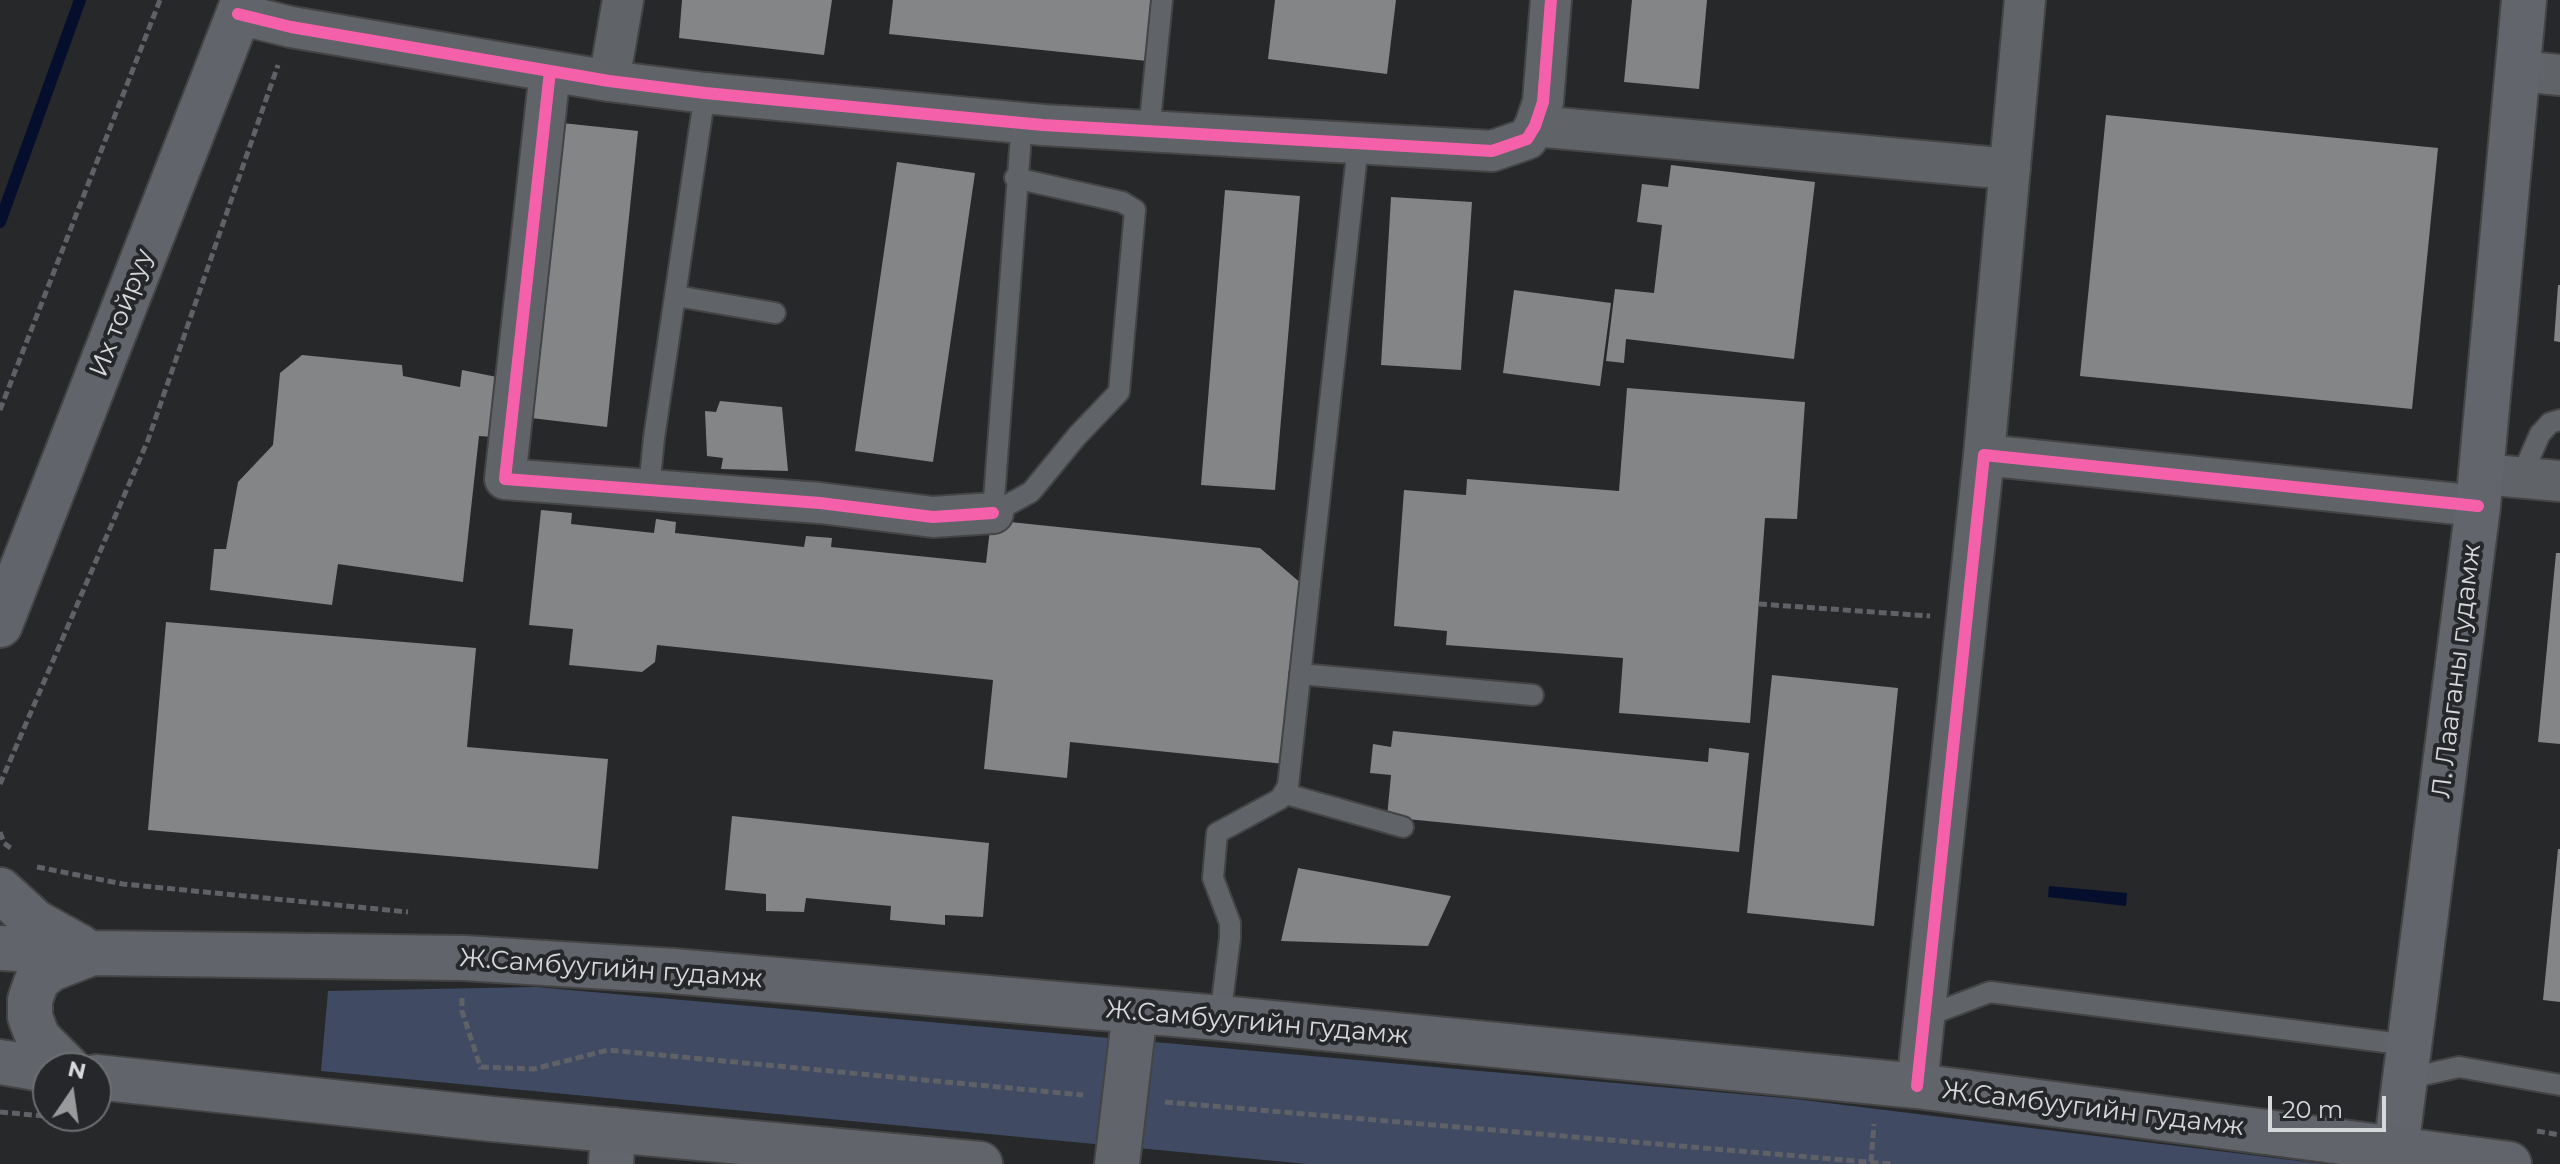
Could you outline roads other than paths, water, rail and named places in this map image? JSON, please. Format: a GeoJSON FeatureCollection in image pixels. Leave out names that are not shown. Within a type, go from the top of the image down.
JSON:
{"type":"FeatureCollection","features":[{"type":"Feature","properties":{"kind":"main road","name":"Л. Лааганы гудамж"},"geometry":{"type":"LineString","coordinates":[[2396,1149],[2494,486],[2540,73],[2524,0]]}},
{"type":"Feature","properties":{"kind":"main road","name":"Их тойруу"},"geometry":{"type":"LineString","coordinates":[[0,625],[241,7]]}},
{"type":"Feature","properties":{"kind":"main road"},"geometry":{"type":"LineString","coordinates":[[14,867],[35,922],[94,953]]}},
{"type":"Feature","properties":{"kind":"main road","name":"Ж.Самбуугийн гудамж"},"geometry":{"type":"LineString","coordinates":[[0,948],[94,953],[464,958],[673,971],[1220,1018],[1917,1086],[2509,1164]]}},
{"type":"Feature","properties":{"kind":"main road"},"geometry":{"type":"LineString","coordinates":[[52,1052],[38,1038],[30,1017],[30,1000],[37,980],[51,969],[94,953]]}},
{"type":"Feature","properties":{"kind":"main road"},"geometry":{"type":"LineString","coordinates":[[1117,1164],[1135,1011]]}},
{"type":"Feature","properties":{"kind":"main road"},"geometry":{"type":"LineString","coordinates":[[0,1062],[32,1067]]}},
{"type":"Feature","properties":{"kind":"main road"},"geometry":{"type":"LineString","coordinates":[[112,1079],[492,1119],[612,1147],[980,1164]]}},
{"type":"Feature","properties":{"kind":"street"},"geometry":{"type":"LineString","coordinates":[[609,81],[623,0]]}},
{"type":"Feature","properties":{"kind":"street"},"geometry":{"type":"LineString","coordinates":[[241,7],[291,27],[609,81],[705,93],[1022,122],[1492,151],[1527,139],[1535,126],[1543,102],[1551,0]]}},
{"type":"Feature","properties":{"kind":"street"},"geometry":{"type":"LineString","coordinates":[[1917,1086],[1984,455],[2025,0]]}},
{"type":"Feature","properties":{"kind":"street"},"geometry":{"type":"LineString","coordinates":[[550,71],[505,479],[820,503],[933,517],[993,513]]}},
{"type":"Feature","properties":{"kind":"street"},"geometry":{"type":"LineString","coordinates":[[1535,126],[2010,169]]}},
{"type":"Feature","properties":{"kind":"street"},"geometry":{"type":"LineString","coordinates":[[1984,455],[2494,486],[2560,481]]}},
{"type":"Feature","properties":{"kind":"lane"},"geometry":{"type":"LineString","coordinates":[[1149,131],[1162,0]]}},
{"type":"Feature","properties":{"kind":"lane"},"geometry":{"type":"LineString","coordinates":[[649,489],[705,93]]}},
{"type":"Feature","properties":{"kind":"lane"},"geometry":{"type":"LineString","coordinates":[[993,513],[1015,178],[1022,122]]}},
{"type":"Feature","properties":{"kind":"lane"},"geometry":{"type":"LineString","coordinates":[[1286,794],[1358,145]]}},
{"type":"Feature","properties":{"kind":"lane"},"geometry":{"type":"LineString","coordinates":[[993,513],[1031,492],[1077,436],[1119,392],[1135,210],[1122,202],[1015,178]]}},
{"type":"Feature","properties":{"kind":"lane"},"geometry":{"type":"LineString","coordinates":[[676,296],[775,313]]}},
{"type":"Feature","properties":{"kind":"lane"},"geometry":{"type":"LineString","coordinates":[[2494,486],[2550,423],[2560,420]]}},
{"type":"Feature","properties":{"kind":"lane"},"geometry":{"type":"LineString","coordinates":[[1300,674],[1533,695]]}},
{"type":"Feature","properties":{"kind":"lane"},"geometry":{"type":"LineString","coordinates":[[1220,1018],[1230,923],[1213,878],[1217,833],[1286,794],[1403,827]]}},
{"type":"Feature","properties":{"kind":"lane"},"geometry":{"type":"LineString","coordinates":[[1924,1017],[1990,992],[2560,1085]]}},
{"type":"Feature","properties":{"kind":"waterway"},"geometry":{"type":"LineString","coordinates":[[0,222],[80,0]]}}]}
